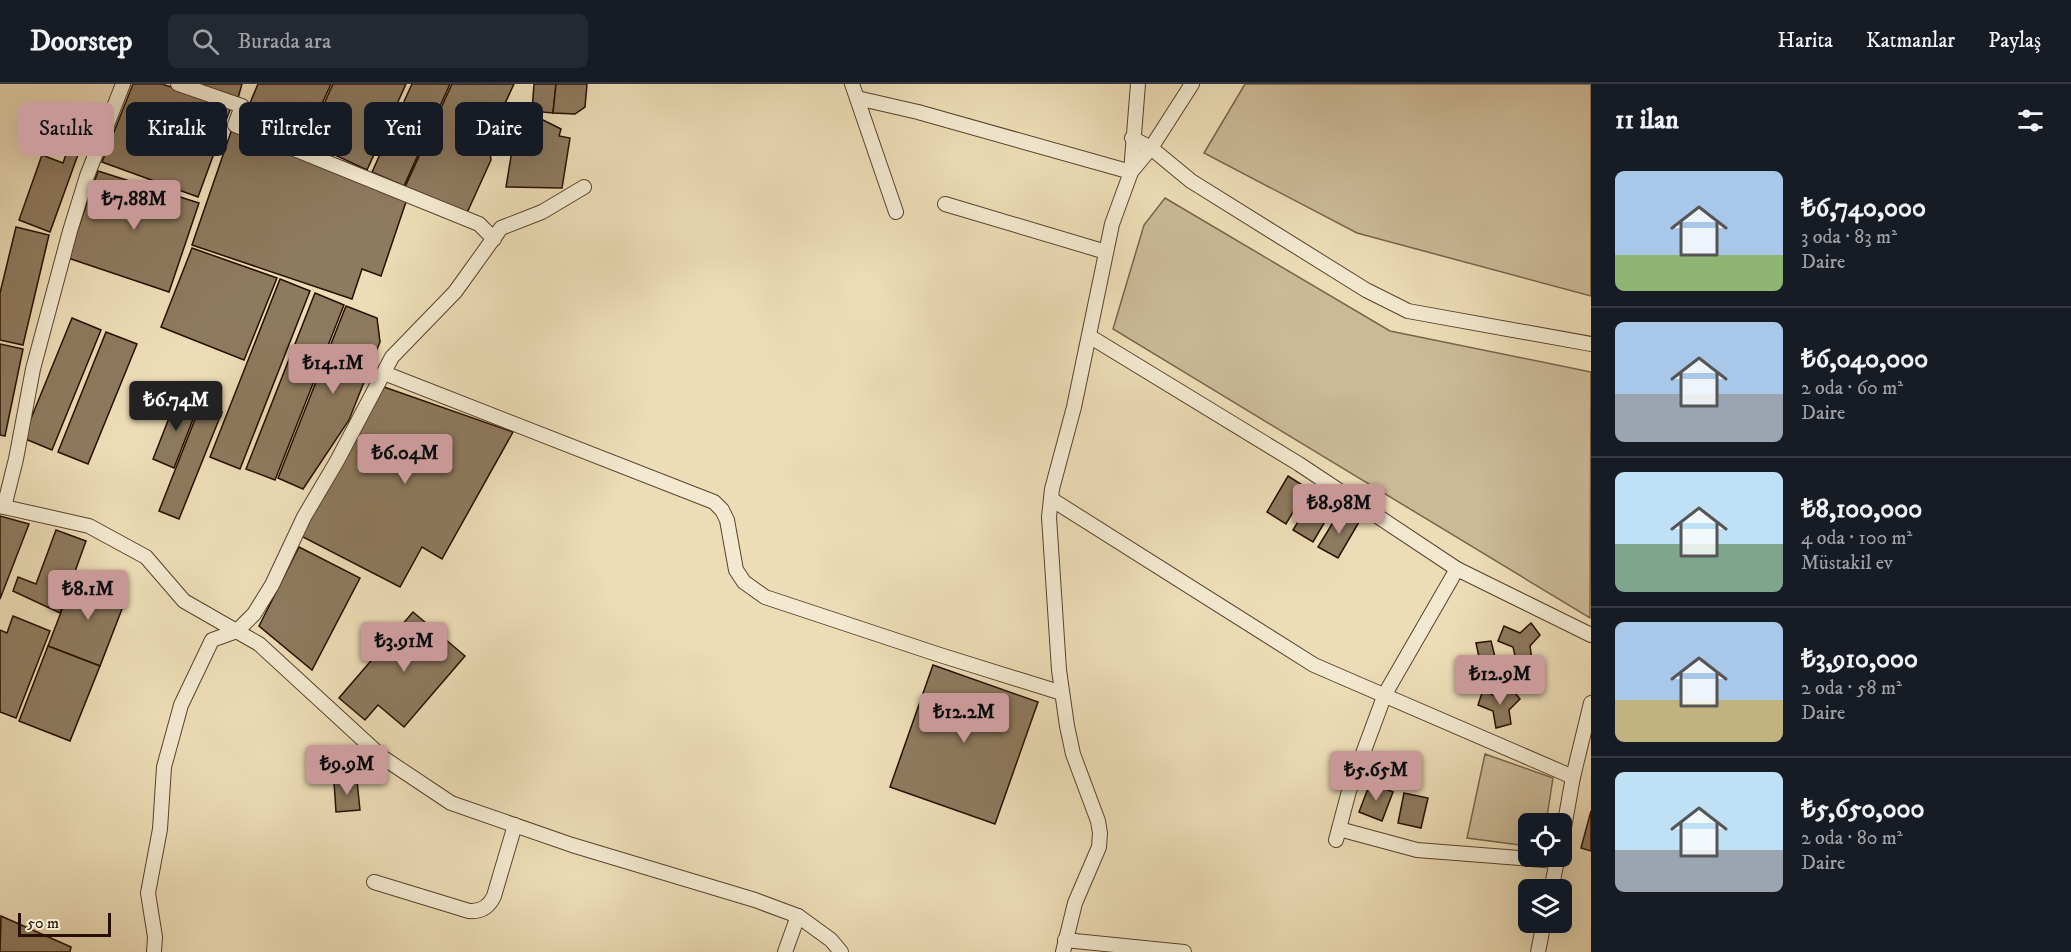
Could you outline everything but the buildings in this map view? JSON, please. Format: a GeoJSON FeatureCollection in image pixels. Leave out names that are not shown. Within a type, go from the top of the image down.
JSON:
{"type":"FeatureCollection","features":[{"type":"Feature","properties":{"kind":"street"},"geometry":{"type":"LineString","coordinates":[[123,84],[87,176],[70,231],[33,369],[15,459],[2,506],[89,526],[146,557],[184,601],[259,644],[382,757],[451,803],[572,845],[755,900],[798,916],[831,940],[841,952]]}},
{"type":"Feature","properties":{"kind":"street"},"geometry":{"type":"LineString","coordinates":[[178,84],[242,106],[235,125],[478,224],[494,239]]}},
{"type":"Feature","properties":{"kind":"street"},"geometry":{"type":"LineString","coordinates":[[852,84],[896,212]]}},
{"type":"Feature","properties":{"kind":"street"},"geometry":{"type":"LineString","coordinates":[[1136,84],[1131,172],[1112,224],[1051,499],[1049,518],[1062,693],[1067,726],[1073,754],[1098,821],[1100,833],[1099,848],[1075,903],[1064,946],[1184,952]]}},
{"type":"Feature","properties":{"kind":"street"},"geometry":{"type":"LineString","coordinates":[[1131,172],[1151,148],[1192,84]]}},
{"type":"Feature","properties":{"kind":"street"},"geometry":{"type":"LineString","coordinates":[[857,98],[918,112],[1131,172]]}},
{"type":"Feature","properties":{"kind":"street"},"geometry":{"type":"LineString","coordinates":[[1132,138],[1151,148],[1191,181],[1366,290],[1408,311],[1591,344]]}},
{"type":"Feature","properties":{"kind":"street"},"geometry":{"type":"LineString","coordinates":[[154,952],[155,937],[148,893],[160,829],[164,766],[181,705],[212,640],[237,631],[254,614],[272,585],[304,517],[337,461],[392,357],[455,292],[501,228],[542,212],[584,188]]}},
{"type":"Feature","properties":{"kind":"street"},"geometry":{"type":"LineString","coordinates":[[945,204],[1106,252]]}},
{"type":"Feature","properties":{"kind":"street"},"geometry":{"type":"LineString","coordinates":[[1089,336],[1299,464],[1457,569],[1591,635]]}},
{"type":"Feature","properties":{"kind":"street"},"geometry":{"type":"LineString","coordinates":[[384,373],[714,502],[722,510],[727,520],[736,570],[744,582],[765,597],[1062,693]]}},
{"type":"Feature","properties":{"kind":"street"},"geometry":{"type":"LineString","coordinates":[[1051,499],[1314,665],[1574,777]]}},
{"type":"Feature","properties":{"kind":"street"},"geometry":{"type":"LineString","coordinates":[[1457,569],[1384,694],[1349,791],[1337,835],[1416,850],[1518,856]]}},
{"type":"Feature","properties":{"kind":"street"},"geometry":{"type":"LineString","coordinates":[[1567,813],[1591,703]]}},
{"type":"Feature","properties":{"kind":"street"},"geometry":{"type":"LineString","coordinates":[[374,882],[469,911],[483,909],[494,896],[515,825]]}},
{"type":"Feature","properties":{"kind":"street"},"geometry":{"type":"LineString","coordinates":[[785,952],[798,916]]}},
{"type":"Feature","properties":{"kind":"street"},"geometry":{"type":"LineString","coordinates":[[1538,952],[1542,933]]}},
{"type":"Feature","properties":{"kind":"shaded area"},"geometry":{"type":"Polygon","coordinates":[[[1245,84],[1591,84],[1591,296],[1357,233],[1204,153],[1245,84]]]}},
{"type":"Feature","properties":{"kind":"shaded area"},"geometry":{"type":"Polygon","coordinates":[[[1165,198],[1390,331],[1591,372],[1590,618],[1113,329],[1144,225],[1165,198]]]}},
{"type":"Feature","properties":{"kind":"shaded area"},"geometry":{"type":"Polygon","coordinates":[[[1485,754],[1553,778],[1548,813],[1518,813],[1518,845],[1467,838],[1485,754]]]}}]}
